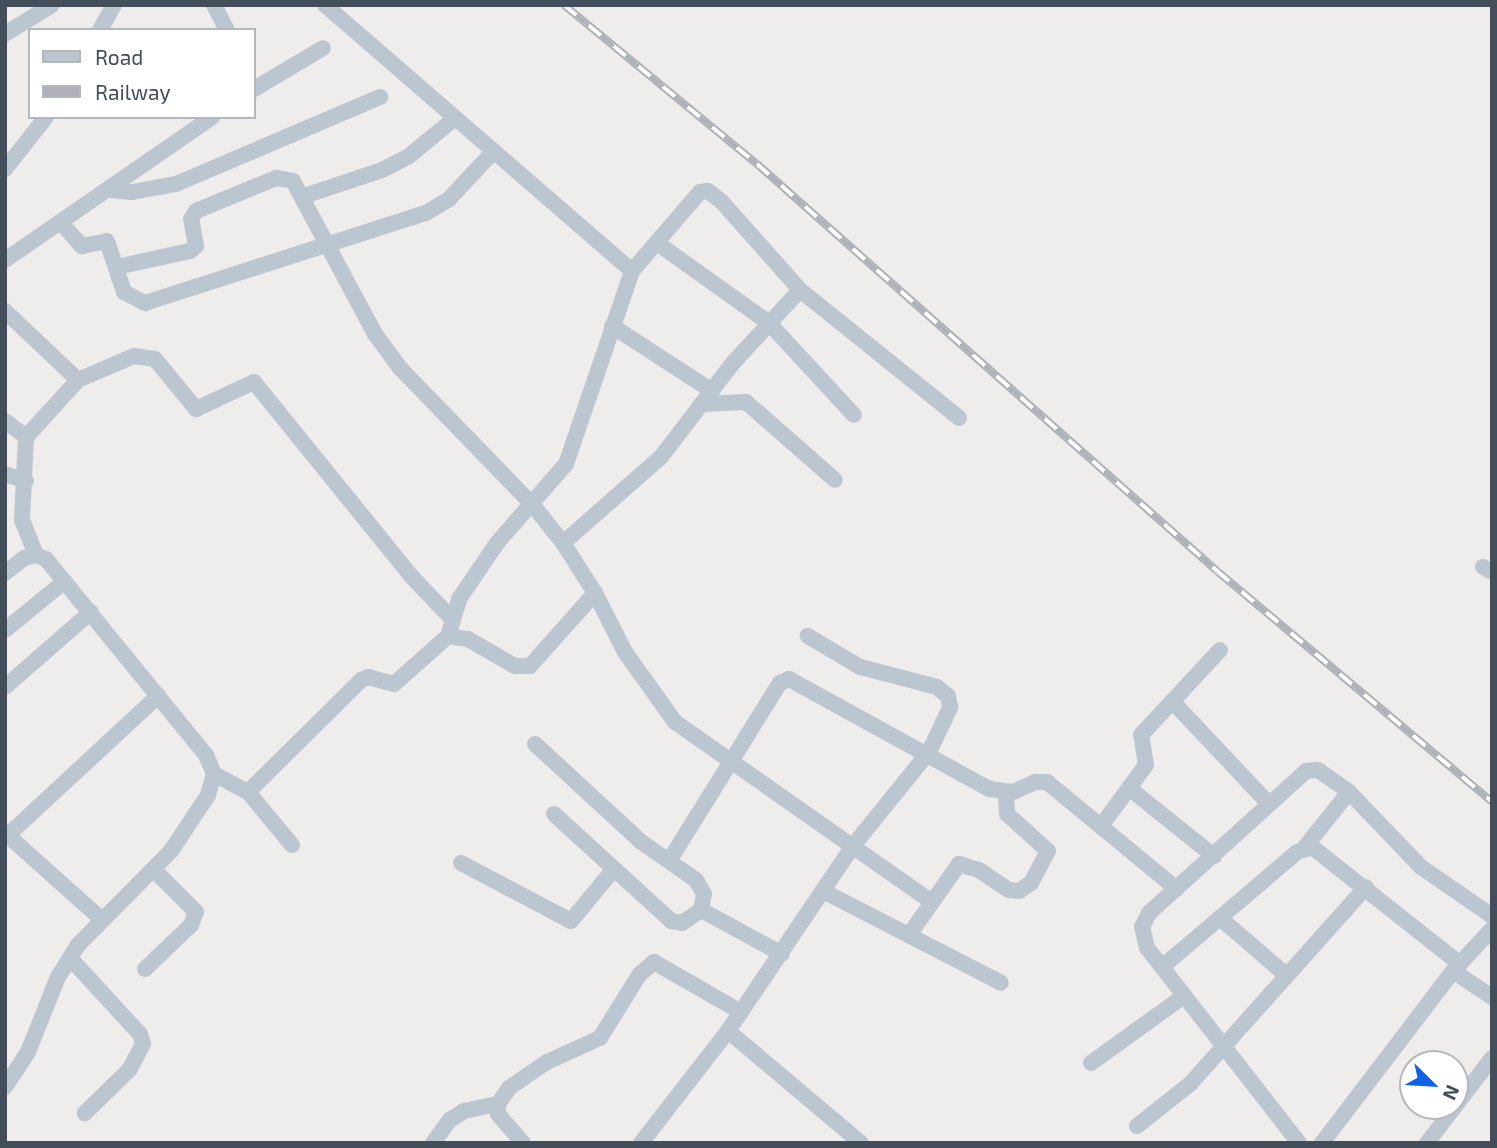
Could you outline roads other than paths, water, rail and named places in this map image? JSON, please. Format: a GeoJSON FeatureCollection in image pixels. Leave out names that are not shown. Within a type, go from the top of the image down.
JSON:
{"type":"FeatureCollection","features":[{"type":"Feature","properties":{"kind":"street"},"geometry":{"type":"LineString","coordinates":[[5,34],[52,5]]}},
{"type":"Feature","properties":{"kind":"street"},"geometry":{"type":"LineString","coordinates":[[101,28],[114,5]]}},
{"type":"Feature","properties":{"kind":"street"},"geometry":{"type":"LineString","coordinates":[[214,5],[224,28]]}},
{"type":"Feature","properties":{"kind":"street"},"geometry":{"type":"LineString","coordinates":[[326,5],[492,153],[632,271]]}},
{"type":"Feature","properties":{"kind":"street"},"geometry":{"type":"LineString","coordinates":[[256,86],[324,48]]}},
{"type":"Feature","properties":{"kind":"street"},"geometry":{"type":"LineString","coordinates":[[110,190],[132,192],[176,184],[380,97]]}},
{"type":"Feature","properties":{"kind":"street"},"geometry":{"type":"LineString","coordinates":[[5,169],[44,119]]}},
{"type":"Feature","properties":{"kind":"street"},"geometry":{"type":"LineString","coordinates":[[5,260],[62,224],[209,119]]}},
{"type":"Feature","properties":{"kind":"street"},"geometry":{"type":"LineString","coordinates":[[304,196],[382,170],[409,156],[454,119]]}},
{"type":"Feature","properties":{"kind":"street"},"geometry":{"type":"LineString","coordinates":[[62,224],[82,246],[107,240],[124,292],[145,303],[331,246],[437,206],[492,153]]}},
{"type":"Feature","properties":{"kind":"street"},"geometry":{"type":"LineString","coordinates":[[117,267],[190,251],[196,246],[191,219],[196,211],[276,178],[293,181],[331,246],[353,296],[400,368],[532,504],[563,543],[596,593],[625,652],[652,694],[675,722],[931,901]]}},
{"type":"Feature","properties":{"kind":"street"},"geometry":{"type":"LineString","coordinates":[[248,792],[361,680],[368,677],[394,684],[448,636],[458,599],[497,544],[566,464],[575,447],[632,271],[692,197],[708,191],[800,290],[959,418]]}},
{"type":"Feature","properties":{"kind":"street"},"geometry":{"type":"LineString","coordinates":[[657,243],[769,323],[854,415]]}},
{"type":"Feature","properties":{"kind":"street"},"geometry":{"type":"LineString","coordinates":[[563,543],[640,478],[769,323],[800,290]]}},
{"type":"Feature","properties":{"kind":"street"},"geometry":{"type":"LineString","coordinates":[[5,311],[78,380]]}},
{"type":"Feature","properties":{"kind":"street"},"geometry":{"type":"LineString","coordinates":[[612,326],[712,391]]}},
{"type":"Feature","properties":{"kind":"street"},"geometry":{"type":"LineString","coordinates":[[5,1087],[27,1052],[70,958],[100,918],[154,870],[208,795],[214,774],[206,755],[91,612],[65,581],[36,555],[22,520],[26,481],[26,437],[78,380],[101,368],[145,356],[162,367],[197,409],[254,382],[385,544],[451,618]]}},
{"type":"Feature","properties":{"kind":"street"},"geometry":{"type":"LineString","coordinates":[[701,404],[746,402],[835,480]]}},
{"type":"Feature","properties":{"kind":"street"},"geometry":{"type":"LineString","coordinates":[[5,421],[26,437]]}},
{"type":"Feature","properties":{"kind":"street"},"geometry":{"type":"LineString","coordinates":[[5,474],[26,481]]}},
{"type":"Feature","properties":{"kind":"street"},"geometry":{"type":"LineString","coordinates":[[5,521],[22,520]]}},
{"type":"Feature","properties":{"kind":"street"},"geometry":{"type":"LineString","coordinates":[[5,573],[24,558],[36,555]]}},
{"type":"Feature","properties":{"kind":"street"},"geometry":{"type":"LineString","coordinates":[[5,630],[65,581]]}},
{"type":"Feature","properties":{"kind":"street"},"geometry":{"type":"LineString","coordinates":[[448,636],[468,639],[515,666],[530,666],[596,593]]}},
{"type":"Feature","properties":{"kind":"street"},"geometry":{"type":"LineString","coordinates":[[5,687],[91,612]]}},
{"type":"Feature","properties":{"kind":"street"},"geometry":{"type":"LineString","coordinates":[[641,1143],[741,1012],[852,847],[929,752],[950,708],[947,696],[923,682],[860,667],[808,636]]}},
{"type":"Feature","properties":{"kind":"street"},"geometry":{"type":"LineString","coordinates":[[1101,826],[1148,759],[1139,740],[1141,735],[1220,650]]}},
{"type":"Feature","properties":{"kind":"street"},"geometry":{"type":"LineString","coordinates":[[669,861],[780,683],[789,679],[929,752],[989,789],[1006,793],[1035,782],[1047,782],[1177,889]]}},
{"type":"Feature","properties":{"kind":"street"},"geometry":{"type":"LineString","coordinates":[[100,918],[7,834],[158,696]]}},
{"type":"Feature","properties":{"kind":"street"},"geometry":{"type":"LineString","coordinates":[[1172,701],[1269,804]]}},
{"type":"Feature","properties":{"kind":"street"},"geometry":{"type":"LineString","coordinates":[[534,744],[615,819],[703,887],[701,910]]}},
{"type":"Feature","properties":{"kind":"street"},"geometry":{"type":"LineString","coordinates":[[1299,1143],[1147,948],[1142,927],[1159,904],[1269,804],[1311,770],[1325,772],[1349,792],[1420,867],[1492,916]]}},
{"type":"Feature","properties":{"kind":"street"},"geometry":{"type":"LineString","coordinates":[[214,774],[248,792],[292,845]]}},
{"type":"Feature","properties":{"kind":"street"},"geometry":{"type":"LineString","coordinates":[[1129,788],[1214,856]]}},
{"type":"Feature","properties":{"kind":"street"},"geometry":{"type":"LineString","coordinates":[[1162,967],[1305,848],[1349,792]]}},
{"type":"Feature","properties":{"kind":"street"},"geometry":{"type":"LineString","coordinates":[[909,935],[959,864],[969,865],[1009,890],[1019,891],[1031,883],[1048,851],[1007,814],[1006,793]]}},
{"type":"Feature","properties":{"kind":"street"},"geometry":{"type":"LineString","coordinates":[[554,814],[671,920],[682,923],[701,910]]}},
{"type":"Feature","properties":{"kind":"street"},"geometry":{"type":"LineString","coordinates":[[1305,848],[1320,850],[1492,997]]}},
{"type":"Feature","properties":{"kind":"street"},"geometry":{"type":"LineString","coordinates":[[461,863],[571,921],[613,870]]}},
{"type":"Feature","properties":{"kind":"street"},"geometry":{"type":"LineString","coordinates":[[145,969],[191,925],[197,912],[154,870]]}},
{"type":"Feature","properties":{"kind":"street"},"geometry":{"type":"LineString","coordinates":[[1137,1126],[1190,1084],[1222,1045],[1366,887]]}},
{"type":"Feature","properties":{"kind":"street"},"geometry":{"type":"LineString","coordinates":[[823,891],[1001,983]]}},
{"type":"Feature","properties":{"kind":"street"},"geometry":{"type":"LineString","coordinates":[[701,910],[782,954]]}},
{"type":"Feature","properties":{"kind":"street"},"geometry":{"type":"LineString","coordinates":[[1220,918],[1286,975]]}},
{"type":"Feature","properties":{"kind":"street"},"geometry":{"type":"LineString","coordinates":[[1322,1143],[1457,967],[1492,929]]}},
{"type":"Feature","properties":{"kind":"street"},"geometry":{"type":"LineString","coordinates":[[70,958],[140,1034],[143,1044],[129,1070],[85,1113]]}},
{"type":"Feature","properties":{"kind":"street"},"geometry":{"type":"LineString","coordinates":[[433,1143],[450,1120],[464,1111],[498,1104],[525,1074],[600,1038],[639,975],[654,962],[741,1012]]}},
{"type":"Feature","properties":{"kind":"street"},"geometry":{"type":"LineString","coordinates":[[1091,1063],[1184,996]]}},
{"type":"Feature","properties":{"kind":"street"},"geometry":{"type":"LineString","coordinates":[[727,1031],[861,1143]]}},
{"type":"Feature","properties":{"kind":"street"},"geometry":{"type":"LineString","coordinates":[[1427,1143],[1492,1058]]}},
{"type":"Feature","properties":{"kind":"street"},"geometry":{"type":"LineString","coordinates":[[498,1104],[498,1114],[523,1143]]}},
{"type":"Feature","properties":{"kind":"railway"},"geometry":{"type":"LineString","coordinates":[[564,5],[757,164],[1217,571],[1492,802]]}}]}
